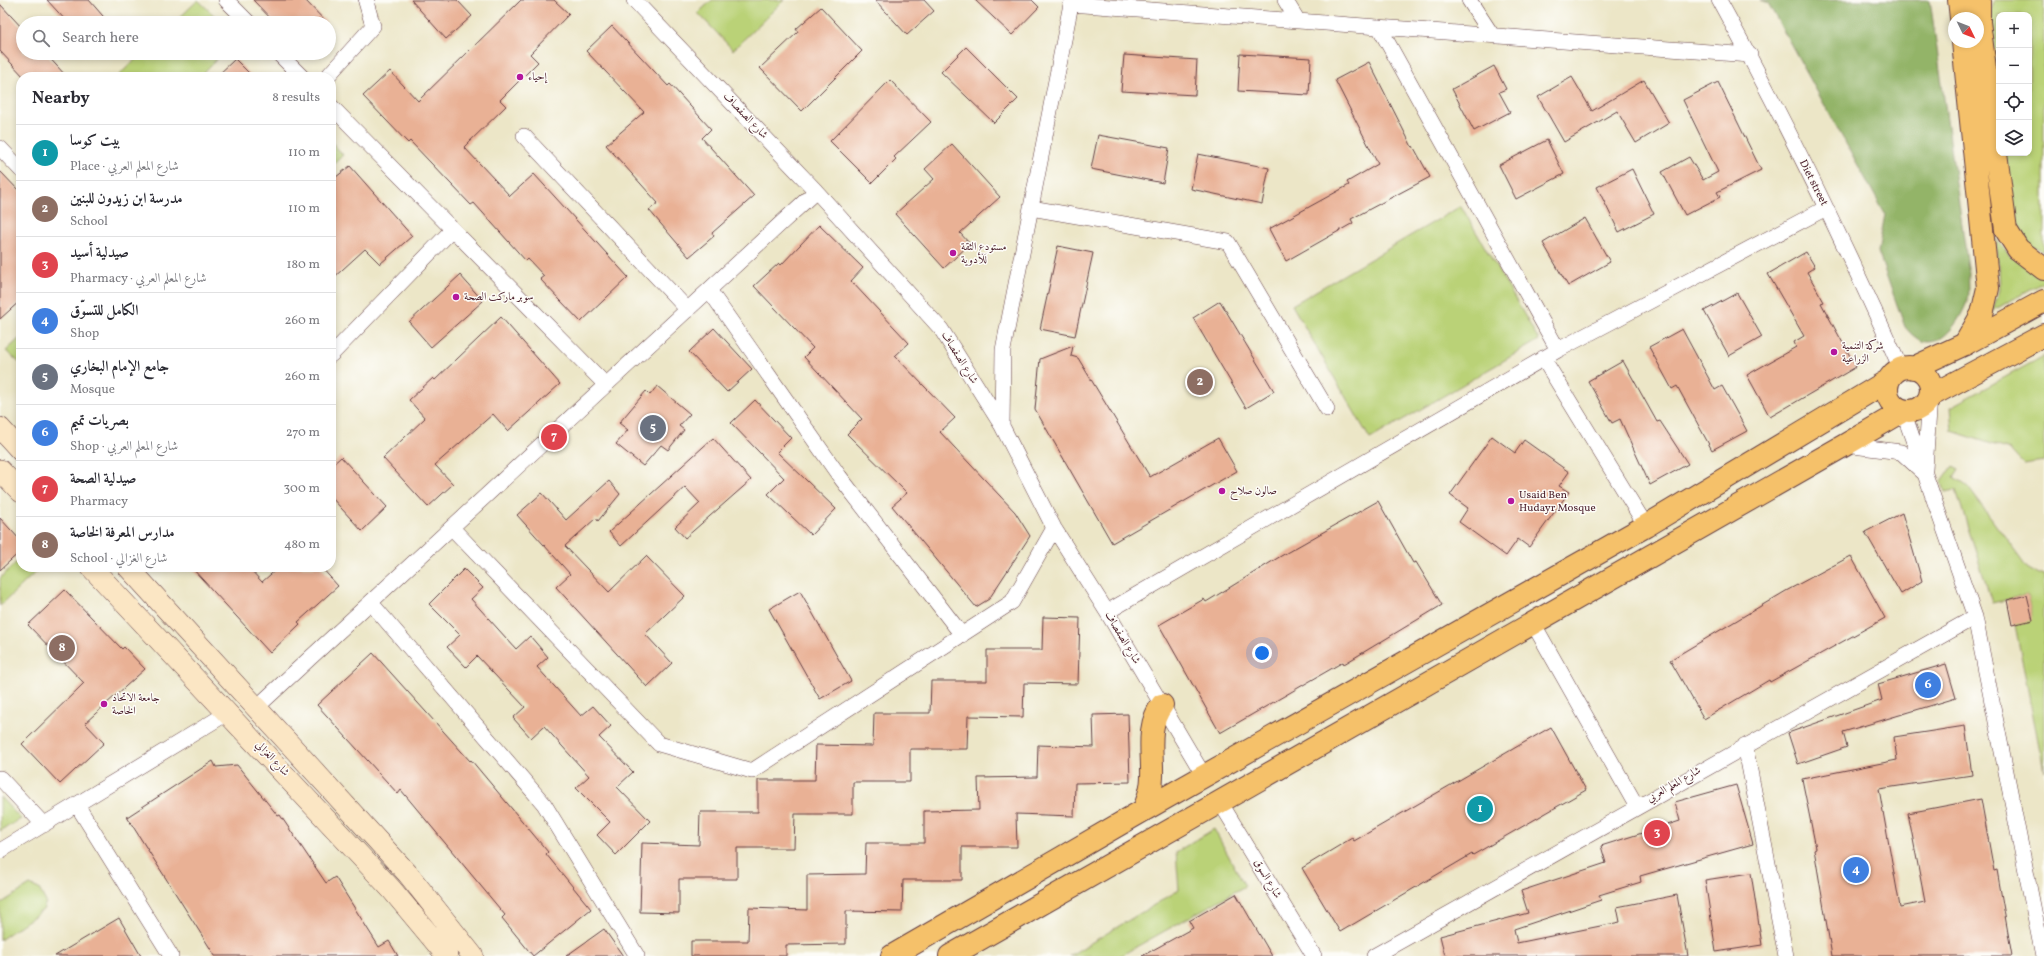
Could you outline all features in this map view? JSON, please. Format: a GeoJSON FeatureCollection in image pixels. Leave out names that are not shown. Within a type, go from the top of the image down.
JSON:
{"type":"FeatureCollection","features":[{"type":"Feature","properties":{"kind":"main road"},"geometry":{"type":"LineString","coordinates":[[1959,0],[1960,12]]}},
{"type":"Feature","properties":{"kind":"main road"},"geometry":{"type":"LineString","coordinates":[[1979,0],[1979,22],[2006,230],[2018,249],[2044,269]]}},
{"type":"Feature","properties":{"kind":"main road"},"geometry":{"type":"LineString","coordinates":[[1964,48],[1988,288],[1982,314],[1965,344]]}},
{"type":"Feature","properties":{"kind":"main road"},"geometry":{"type":"LineString","coordinates":[[892,956],[1144,810],[1646,526],[1901,372],[1965,344],[2044,301]]}},
{"type":"Feature","properties":{"kind":"main road"},"geometry":{"type":"LineString","coordinates":[[1901,372],[1887,395],[1896,407],[1902,411],[1909,412],[1922,407],[1930,396],[2044,334]]}},
{"type":"Feature","properties":{"kind":"main road"},"geometry":{"type":"LineString","coordinates":[[1901,372],[1926,375],[1930,382],[1930,396]]}},
{"type":"Feature","properties":{"kind":"main road"},"geometry":{"type":"LineString","coordinates":[[950,956],[1846,445],[1902,411]]}},
{"type":"Feature","properties":{"kind":"main road"},"geometry":{"type":"LineString","coordinates":[[0,428],[16,446]]}},
{"type":"Feature","properties":{"kind":"main road"},"geometry":{"type":"LineString","coordinates":[[0,470],[16,487]]}},
{"type":"Feature","properties":{"kind":"main road","name":"شارع الغزالي"},"geometry":{"type":"LineString","coordinates":[[96,572],[229,712],[392,890],[447,956]]}},
{"type":"Feature","properties":{"kind":"main road"},"geometry":{"type":"LineString","coordinates":[[133,572],[408,874],[473,956]]}},
{"type":"Feature","properties":{"kind":"main road"},"geometry":{"type":"LineString","coordinates":[[1144,810],[1152,778],[1152,726],[1157,712],[1162,705]]}},
{"type":"Feature","properties":{"kind":"street"},"geometry":{"type":"LineString","coordinates":[[226,0],[242,16]]}},
{"type":"Feature","properties":{"kind":"street"},"geometry":{"type":"LineString","coordinates":[[332,72],[373,26],[366,2],[368,0]]}},
{"type":"Feature","properties":{"kind":"street","name":"شارع الصفصاف"},"geometry":{"type":"LineString","coordinates":[[634,0],[816,191],[941,329],[1002,426],[1054,528],[1107,612],[1204,776]]}},
{"type":"Feature","properties":{"kind":"street"},"geometry":{"type":"LineString","coordinates":[[1285,0],[1298,20]]}},
{"type":"Feature","properties":{"kind":"street"},"geometry":{"type":"LineString","coordinates":[[1469,0],[1492,35]]}},
{"type":"Feature","properties":{"kind":"street","name":"Diet street"},"geometry":{"type":"LineString","coordinates":[[1719,0],[1750,56],[1826,208],[1901,372]]}},
{"type":"Feature","properties":{"kind":"street"},"geometry":{"type":"LineString","coordinates":[[1002,426],[1003,350],[1070,2],[1750,56]]}},
{"type":"Feature","properties":{"kind":"street"},"geometry":{"type":"LineString","coordinates":[[1379,27],[1558,350]]}},
{"type":"Feature","properties":{"kind":"street"},"geometry":{"type":"LineString","coordinates":[[285,60],[297,72]]}},
{"type":"Feature","properties":{"kind":"street"},"geometry":{"type":"LineString","coordinates":[[336,111],[606,385]]}},
{"type":"Feature","properties":{"kind":"street"},"geometry":{"type":"LineString","coordinates":[[524,136],[688,310]]}},
{"type":"Feature","properties":{"kind":"street"},"geometry":{"type":"LineString","coordinates":[[0,148],[16,165]]}},
{"type":"Feature","properties":{"kind":"street"},"geometry":{"type":"LineString","coordinates":[[257,707],[816,191]]}},
{"type":"Feature","properties":{"kind":"street"},"geometry":{"type":"LineString","coordinates":[[1031,208],[1228,242],[1327,409]]}},
{"type":"Feature","properties":{"kind":"street"},"geometry":{"type":"LineString","coordinates":[[1107,612],[1558,350],[1826,208]]}},
{"type":"Feature","properties":{"kind":"street"},"geometry":{"type":"LineString","coordinates":[[336,350],[452,230]]}},
{"type":"Feature","properties":{"kind":"street"},"geometry":{"type":"LineString","coordinates":[[708,290],[840,477],[962,635]]}},
{"type":"Feature","properties":{"kind":"street"},"geometry":{"type":"LineString","coordinates":[[1544,358],[1646,526]]}},
{"type":"Feature","properties":{"kind":"street"},"geometry":{"type":"LineString","coordinates":[[1924,474],[1929,426],[1930,396]]}},
{"type":"Feature","properties":{"kind":"street"},"geometry":{"type":"LineString","coordinates":[[1902,411],[1975,617],[2043,956]]}},
{"type":"Feature","properties":{"kind":"street"},"geometry":{"type":"LineString","coordinates":[[1846,445],[1901,452],[1924,474]]}},
{"type":"Feature","properties":{"kind":"street"},"geometry":{"type":"LineString","coordinates":[[452,528],[660,744],[752,771],[1012,602],[1054,528]]}},
{"type":"Feature","properties":{"kind":"street"},"geometry":{"type":"LineString","coordinates":[[371,603],[544,804],[637,956]]}},
{"type":"Feature","properties":{"kind":"street","name":"شارع المعلم العربي"},"geometry":{"type":"LineString","coordinates":[[1374,956],[1745,745],[1975,617]]}},
{"type":"Feature","properties":{"kind":"street"},"geometry":{"type":"LineString","coordinates":[[1533,623],[1637,807]]}},
{"type":"Feature","properties":{"kind":"street"},"geometry":{"type":"LineString","coordinates":[[0,851],[229,712]]}},
{"type":"Feature","properties":{"kind":"street"},"geometry":{"type":"LineString","coordinates":[[1745,745],[1786,956]]}},
{"type":"Feature","properties":{"kind":"street"},"geometry":{"type":"LineString","coordinates":[[0,778],[44,824]]}},
{"type":"Feature","properties":{"kind":"street","name":"شارع السوق"},"geometry":{"type":"LineString","coordinates":[[1220,802],[1314,956]]}},
{"type":"Feature","properties":{"kind":"street"},"geometry":{"type":"LineString","coordinates":[[76,805],[171,956]]}},
{"type":"Feature","properties":{"kind":"green space"},"geometry":{"type":"Polygon","coordinates":[[[198,0],[215,16],[181,16],[198,0]]]}},
{"type":"Feature","properties":{"kind":"green space"},"geometry":{"type":"Polygon","coordinates":[[[712,0],[784,0],[733,50],[698,13],[712,0]]]}},
{"type":"Feature","properties":{"kind":"green space"},"geometry":{"type":"Polygon","coordinates":[[[1760,0],[1930,0],[1969,274],[1969,296],[1966,305],[1954,326],[1943,337],[1930,342],[1922,341],[1905,327],[1878,252],[1885,214],[1768,3],[1760,0]]]}},
{"type":"Feature","properties":{"kind":"green space"},"geometry":{"type":"Polygon","coordinates":[[[1995,0],[2044,0],[2044,252],[2030,246],[2013,228],[2001,156],[2032,156],[2032,12],[1996,12],[1996,90],[1990,13],[1995,0]]]}},
{"type":"Feature","properties":{"kind":"green space"},"geometry":{"type":"Polygon","coordinates":[[[135,60],[216,60],[204,72],[122,72],[135,60]]]}},
{"type":"Feature","properties":{"kind":"green space"},"geometry":{"type":"Polygon","coordinates":[[[336,147],[343,155],[336,162],[336,147]]]}},
{"type":"Feature","properties":{"kind":"green space"},"geometry":{"type":"Polygon","coordinates":[[[1461,206],[1539,340],[1370,439],[1292,305],[1461,206]]]}},
{"type":"Feature","properties":{"kind":"green space"},"geometry":{"type":"Polygon","coordinates":[[[1995,238],[2010,256],[2044,277],[2044,282],[1992,311],[2000,290],[1999,264],[1995,238]]]}},
{"type":"Feature","properties":{"kind":"green space"},"geometry":{"type":"Polygon","coordinates":[[[16,342],[16,360],[6,351],[16,342]]]}},
{"type":"Feature","properties":{"kind":"green space"},"geometry":{"type":"Polygon","coordinates":[[[2044,356],[2044,461],[2023,464],[2010,450],[1952,431],[1950,407],[2044,356]]]}},
{"type":"Feature","properties":{"kind":"green space"},"geometry":{"type":"Polygon","coordinates":[[[1953,466],[1959,469],[1954,477],[1968,487],[2027,568],[2039,575],[2044,575],[2044,771],[2014,620],[2032,616],[2027,595],[1992,603],[1956,490],[1945,492],[1942,482],[1953,466]]]}},
{"type":"Feature","properties":{"kind":"green space"},"geometry":{"type":"Polygon","coordinates":[[[16,563],[16,572],[36,572],[0,606],[0,578],[16,563]]]}},
{"type":"Feature","properties":{"kind":"green space"},"geometry":{"type":"Polygon","coordinates":[[[0,797],[21,819],[0,831],[0,797]]]}},
{"type":"Feature","properties":{"kind":"green space"},"geometry":{"type":"Polygon","coordinates":[[[1214,829],[1245,886],[1120,956],[1069,956],[1179,890],[1176,852],[1214,829]]]}},
{"type":"Feature","properties":{"kind":"green space"},"geometry":{"type":"Polygon","coordinates":[[[30,885],[39,889],[46,902],[43,910],[0,940],[0,904],[30,885]]]}},
{"type":"Feature","properties":{"kind":"building"},"geometry":{"type":"Polygon","coordinates":[[[47,0],[89,0],[103,16],[62,16],[47,0]]]}},
{"type":"Feature","properties":{"kind":"building"},"geometry":{"type":"Polygon","coordinates":[[[253,0],[305,0],[320,16],[268,16],[253,0]]]}},
{"type":"Feature","properties":{"kind":"building"},"geometry":{"type":"Polygon","coordinates":[[[411,0],[457,0],[472,16],[446,39],[411,0]]]}},
{"type":"Feature","properties":{"kind":"building"},"geometry":{"type":"Polygon","coordinates":[[[521,0],[554,0],[569,14],[530,54],[538,62],[500,100],[506,106],[464,147],[510,196],[534,174],[628,277],[581,322],[540,279],[544,276],[528,259],[526,261],[474,203],[471,205],[410,141],[408,143],[363,96],[390,71],[418,101],[521,0]]]}},
{"type":"Feature","properties":{"kind":"building"},"geometry":{"type":"Polygon","coordinates":[[[875,0],[924,0],[934,11],[907,35],[875,0]]]}},
{"type":"Feature","properties":{"kind":"building"},"geometry":{"type":"Polygon","coordinates":[[[975,0],[1032,0],[1039,7],[1012,35],[975,0]]]}},
{"type":"Feature","properties":{"kind":"building"},"geometry":{"type":"Polygon","coordinates":[[[0,4],[16,21],[16,60],[51,60],[62,72],[19,72],[0,51],[0,4]]]}},
{"type":"Feature","properties":{"kind":"building"},"geometry":{"type":"Polygon","coordinates":[[[821,7],[862,51],[802,111],[760,68],[798,32],[796,29],[821,7]]]}},
{"type":"Feature","properties":{"kind":"building"},"geometry":{"type":"Polygon","coordinates":[[[612,26],[668,86],[670,84],[711,129],[702,138],[754,196],[712,233],[714,236],[689,257],[649,210],[658,203],[606,145],[644,112],[586,51],[612,26]]]}},
{"type":"Feature","properties":{"kind":"building"},"geometry":{"type":"Polygon","coordinates":[[[966,47],[1018,99],[994,123],[941,72],[966,47]]]}},
{"type":"Feature","properties":{"kind":"building"},"geometry":{"type":"Polygon","coordinates":[[[1240,54],[1311,58],[1309,95],[1238,91],[1240,54]]]}},
{"type":"Feature","properties":{"kind":"building"},"geometry":{"type":"Polygon","coordinates":[[[1124,55],[1197,60],[1195,95],[1121,91],[1124,55]]]}},
{"type":"Feature","properties":{"kind":"building"},"geometry":{"type":"Polygon","coordinates":[[[234,60],[236,60],[248,72],[221,72],[234,60]]]}},
{"type":"Feature","properties":{"kind":"building"},"geometry":{"type":"Polygon","coordinates":[[[1369,62],[1412,147],[1413,146],[1430,177],[1351,219],[1353,223],[1286,261],[1269,229],[1349,185],[1347,182],[1378,164],[1335,80],[1369,62]]]}},
{"type":"Feature","properties":{"kind":"building"},"geometry":{"type":"Polygon","coordinates":[[[1494,66],[1506,89],[1499,92],[1510,112],[1474,131],[1452,89],[1494,66]]]}},
{"type":"Feature","properties":{"kind":"building"},"geometry":{"type":"Polygon","coordinates":[[[1572,77],[1592,111],[1644,80],[1669,123],[1636,143],[1617,111],[1564,142],[1538,97],[1572,77]]]}},
{"type":"Feature","properties":{"kind":"building"},"geometry":{"type":"Polygon","coordinates":[[[890,80],[931,122],[894,157],[896,159],[872,183],[830,141],[890,80]]]}},
{"type":"Feature","properties":{"kind":"building"},"geometry":{"type":"Polygon","coordinates":[[[1718,82],[1761,170],[1717,192],[1720,197],[1685,215],[1662,172],[1689,157],[1703,180],[1718,172],[1683,100],[1718,82]]]}},
{"type":"Feature","properties":{"kind":"building"},"geometry":{"type":"Polygon","coordinates":[[[1098,135],[1169,148],[1163,183],[1091,169],[1098,135]]]}},
{"type":"Feature","properties":{"kind":"building"},"geometry":{"type":"Polygon","coordinates":[[[1547,140],[1564,174],[1516,199],[1499,165],[1547,140]]]}},
{"type":"Feature","properties":{"kind":"building"},"geometry":{"type":"Polygon","coordinates":[[[952,144],[1000,197],[960,233],[970,244],[944,268],[895,214],[934,179],[925,169],[952,144]]]}},
{"type":"Feature","properties":{"kind":"building"},"geometry":{"type":"Polygon","coordinates":[[[1198,154],[1269,168],[1262,204],[1191,189],[1198,154]]]}},
{"type":"Feature","properties":{"kind":"building"},"geometry":{"type":"Polygon","coordinates":[[[350,166],[412,236],[380,264],[365,249],[336,275],[336,177],[350,166]]]}},
{"type":"Feature","properties":{"kind":"building"},"geometry":{"type":"Polygon","coordinates":[[[1632,169],[1654,214],[1619,232],[1597,187],[1632,169]]]}},
{"type":"Feature","properties":{"kind":"building"},"geometry":{"type":"Polygon","coordinates":[[[0,171],[16,188],[16,305],[0,319],[0,171]]]}},
{"type":"Feature","properties":{"kind":"building"},"geometry":{"type":"Polygon","coordinates":[[[1585,218],[1610,262],[1568,286],[1543,243],[1585,218]]]}},
{"type":"Feature","properties":{"kind":"building"},"geometry":{"type":"Polygon","coordinates":[[[819,225],[863,268],[851,281],[909,343],[895,356],[955,418],[940,432],[1015,512],[1030,536],[989,599],[976,607],[892,506],[907,493],[847,434],[862,419],[804,357],[813,348],[754,286],[779,263],[781,265],[819,225]]]}},
{"type":"Feature","properties":{"kind":"building"},"geometry":{"type":"Polygon","coordinates":[[[1058,246],[1093,253],[1075,336],[1040,329],[1058,246]]]}},
{"type":"Feature","properties":{"kind":"building"},"geometry":{"type":"Polygon","coordinates":[[[1806,252],[1815,267],[1807,272],[1824,302],[1821,303],[1856,367],[1770,417],[1747,375],[1796,347],[1794,342],[1804,336],[1768,274],[1806,252]]]}},
{"type":"Feature","properties":{"kind":"building"},"geometry":{"type":"Polygon","coordinates":[[[460,275],[483,301],[431,347],[409,322],[460,275]]]}},
{"type":"Feature","properties":{"kind":"building"},"geometry":{"type":"Polygon","coordinates":[[[1737,293],[1762,337],[1729,356],[1704,311],[1737,293]]]}},
{"type":"Feature","properties":{"kind":"building"},"geometry":{"type":"Polygon","coordinates":[[[1220,301],[1274,391],[1246,408],[1193,318],[1220,301]]]}},
{"type":"Feature","properties":{"kind":"building"},"geometry":{"type":"Polygon","coordinates":[[[501,317],[560,384],[508,431],[493,414],[435,465],[453,484],[428,507],[383,458],[425,418],[409,400],[433,378],[435,380],[501,317]]]}},
{"type":"Feature","properties":{"kind":"building"},"geometry":{"type":"Polygon","coordinates":[[[714,328],[752,369],[727,392],[689,352],[714,328]]]}},
{"type":"Feature","properties":{"kind":"building"},"geometry":{"type":"Polygon","coordinates":[[[1682,329],[1715,390],[1722,386],[1747,431],[1712,450],[1677,386],[1672,389],[1649,347],[1682,329]]]}},
{"type":"Feature","properties":{"kind":"building"},"geometry":{"type":"Polygon","coordinates":[[[1073,346],[1071,356],[1078,358],[1150,477],[1218,438],[1237,471],[1112,543],[1035,409],[1040,359],[1073,346]]]}},
{"type":"Feature","properties":{"kind":"building"},"geometry":{"type":"Polygon","coordinates":[[[1623,361],[1657,422],[1660,421],[1688,464],[1650,485],[1620,419],[1612,423],[1588,381],[1623,361]]]}},
{"type":"Feature","properties":{"kind":"building"},"geometry":{"type":"Polygon","coordinates":[[[657,386],[690,414],[679,426],[684,430],[668,450],[661,445],[643,466],[616,444],[628,430],[619,423],[646,391],[650,395],[657,386]]]}},
{"type":"Feature","properties":{"kind":"building"},"geometry":{"type":"Polygon","coordinates":[[[755,400],[791,438],[777,452],[836,509],[811,535],[768,494],[784,478],[731,423],[755,400]]]}},
{"type":"Feature","properties":{"kind":"building","name":"Usaid Ben Hudayr Mosque"},"geometry":{"type":"Polygon","coordinates":[[[1492,436],[1515,453],[1524,440],[1569,472],[1559,486],[1569,492],[1529,547],[1518,539],[1506,556],[1459,522],[1468,508],[1450,495],[1492,436]]]}},
{"type":"Feature","properties":{"kind":"building"},"geometry":{"type":"Polygon","coordinates":[[[713,438],[751,480],[685,538],[675,527],[700,503],[685,487],[621,546],[609,532],[713,438]]]}},
{"type":"Feature","properties":{"kind":"building"},"geometry":{"type":"Polygon","coordinates":[[[341,457],[387,507],[362,531],[336,502],[336,462],[341,457]]]}},
{"type":"Feature","properties":{"kind":"building"},"geometry":{"type":"Polygon","coordinates":[[[609,481],[620,494],[598,521],[596,518],[565,546],[609,592],[646,556],[685,596],[645,634],[672,663],[647,687],[556,587],[570,574],[517,515],[542,493],[566,520],[609,481]]]}},
{"type":"Feature","properties":{"kind":"building"},"geometry":{"type":"Polygon","coordinates":[[[1378,501],[1413,563],[1416,562],[1442,605],[1344,664],[1343,662],[1220,733],[1159,625],[1204,599],[1206,602],[1281,556],[1378,501]]]}},
{"type":"Feature","properties":{"kind":"building"},"geometry":{"type":"Polygon","coordinates":[[[1902,513],[1922,581],[1901,594],[1865,532],[1902,513]]]}},
{"type":"Feature","properties":{"kind":"building"},"geometry":{"type":"Polygon","coordinates":[[[0,518],[16,536],[16,556],[0,570],[0,518]]]}},
{"type":"Feature","properties":{"kind":"building"},"geometry":{"type":"Polygon","coordinates":[[[1851,556],[1885,618],[1770,682],[1769,680],[1704,719],[1670,660],[1786,591],[1851,556]]]}},
{"type":"Feature","properties":{"kind":"building"},"geometry":{"type":"Polygon","coordinates":[[[464,569],[483,588],[471,599],[516,649],[530,636],[548,657],[537,667],[581,716],[593,706],[611,726],[599,737],[633,772],[617,787],[650,821],[616,855],[597,835],[610,822],[576,788],[589,776],[544,726],[531,738],[513,718],[525,707],[477,656],[466,667],[447,647],[460,635],[429,604],[464,569]]]}},
{"type":"Feature","properties":{"kind":"building"},"geometry":{"type":"Polygon","coordinates":[[[196,572],[253,572],[262,582],[273,572],[325,572],[338,586],[298,622],[300,624],[270,653],[196,572]]]}},
{"type":"Feature","properties":{"kind":"building"},"geometry":{"type":"Polygon","coordinates":[[[65,590],[122,649],[124,647],[145,669],[85,723],[104,743],[60,784],[22,744],[84,683],[28,625],[65,590]]]}},
{"type":"Feature","properties":{"kind":"building"},"geometry":{"type":"Polygon","coordinates":[[[800,591],[851,681],[820,699],[769,609],[800,591]]]}},
{"type":"Feature","properties":{"kind":"building"},"geometry":{"type":"Polygon","coordinates":[[[2027,595],[2033,620],[2012,625],[2007,600],[2027,595]]]}},
{"type":"Feature","properties":{"kind":"building"},"geometry":{"type":"Polygon","coordinates":[[[1043,617],[1080,618],[1078,684],[1024,683],[1023,717],[968,716],[967,749],[910,749],[910,782],[853,782],[853,814],[795,814],[794,848],[737,848],[737,879],[679,879],[679,913],[640,912],[642,843],[699,845],[700,812],[758,812],[758,780],[815,780],[816,745],[873,746],[874,713],[930,713],[931,681],[987,681],[987,650],[1042,650],[1043,617]]]}},
{"type":"Feature","properties":{"kind":"building"},"geometry":{"type":"Polygon","coordinates":[[[373,653],[470,761],[471,760],[548,852],[546,854],[591,909],[533,956],[502,918],[505,915],[401,790],[398,794],[317,705],[373,653]]]}},
{"type":"Feature","properties":{"kind":"building"},"geometry":{"type":"Polygon","coordinates":[[[1946,664],[1956,698],[1843,732],[1847,747],[1798,764],[1788,733],[1882,700],[1878,684],[1946,664]]]}},
{"type":"Feature","properties":{"kind":"building"},"geometry":{"type":"Polygon","coordinates":[[[1128,714],[1130,782],[1075,783],[1074,816],[1016,814],[1017,847],[962,847],[962,880],[903,880],[902,912],[846,911],[846,944],[786,945],[786,956],[691,956],[691,941],[748,941],[749,908],[807,910],[807,875],[865,874],[866,843],[924,843],[924,811],[979,810],[978,778],[1037,777],[1038,745],[1094,747],[1093,715],[1128,714]]]}},
{"type":"Feature","properties":{"kind":"building"},"geometry":{"type":"Polygon","coordinates":[[[1965,726],[1972,775],[1879,789],[1900,907],[1925,902],[1908,813],[1981,799],[1994,871],[1997,870],[2012,956],[1832,956],[1814,849],[1816,848],[1802,779],[1897,760],[1894,737],[1965,726]]]}},
{"type":"Feature","properties":{"kind":"building"},"geometry":{"type":"Polygon","coordinates":[[[1551,727],[1586,790],[1473,855],[1472,854],[1340,932],[1302,868],[1352,838],[1354,841],[1551,727]]]}},
{"type":"Feature","properties":{"kind":"building"},"geometry":{"type":"Polygon","coordinates":[[[213,761],[216,767],[237,765],[278,816],[280,815],[326,883],[335,877],[379,947],[389,941],[398,956],[215,956],[127,817],[213,761]]]}},
{"type":"Feature","properties":{"kind":"building"},"geometry":{"type":"Polygon","coordinates":[[[1736,785],[1753,844],[1640,876],[1641,882],[1599,895],[1601,900],[1514,929],[1517,943],[1620,922],[1617,907],[1677,895],[1688,956],[1445,956],[1440,936],[1528,913],[1521,891],[1606,863],[1601,846],[1680,821],[1675,802],[1736,785]]]}},
{"type":"Feature","properties":{"kind":"building"},"geometry":{"type":"Polygon","coordinates":[[[1751,873],[1762,945],[1716,952],[1705,880],[1751,873]]]}},
{"type":"Feature","properties":{"kind":"building"},"geometry":{"type":"Polygon","coordinates":[[[1236,894],[1272,956],[1142,956],[1193,928],[1189,921],[1236,894]]]}},
{"type":"Feature","properties":{"kind":"building"},"geometry":{"type":"Polygon","coordinates":[[[119,918],[141,956],[55,956],[119,918]]]}},
{"type":"Feature","properties":{"kind":"building"},"geometry":{"type":"Polygon","coordinates":[[[604,929],[623,956],[566,956],[604,929]]]}},
{"type":"Feature","properties":{"kind":"place","name":"إحياء"},"geometry":{"type":"Point","coordinates":[520,77]}},
{"type":"Feature","properties":{"kind":"place","name":"مستودع الثقة للأدوية"},"geometry":{"type":"Point","coordinates":[953,253]}},
{"type":"Feature","properties":{"kind":"place","name":"سوبر ماركت الصحة"},"geometry":{"type":"Point","coordinates":[456,297]}},
{"type":"Feature","properties":{"kind":"place","name":"شركة التنمية الزراعية"},"geometry":{"type":"Point","coordinates":[1834,352]}},
{"type":"Feature","properties":{"kind":"place","name":"مدرسة ابن زيدون للبنين"},"geometry":{"type":"Point","coordinates":[1200,382]}},
{"type":"Feature","properties":{"kind":"place","name":"جامع الإمام البخاري"},"geometry":{"type":"Point","coordinates":[653,428]}},
{"type":"Feature","properties":{"kind":"place","name":"صيدلية الصحة"},"geometry":{"type":"Point","coordinates":[554,437]}},
{"type":"Feature","properties":{"kind":"place","name":"صالون صلاح"},"geometry":{"type":"Point","coordinates":[1222,491]}},
{"type":"Feature","properties":{"kind":"place","name":"Usaid Ben Hudayr Mosque"},"geometry":{"type":"Point","coordinates":[1511,501]}},
{"type":"Feature","properties":{"kind":"place","name":"مدارس المعرفة الخاصة"},"geometry":{"type":"Point","coordinates":[62,648]}},
{"type":"Feature","properties":{"kind":"place","name":"بصريات تميم"},"geometry":{"type":"Point","coordinates":[1928,685]}},
{"type":"Feature","properties":{"kind":"place","name":"جامعة الاتحاد الخاصة"},"geometry":{"type":"Point","coordinates":[104,704]}},
{"type":"Feature","properties":{"kind":"place","name":"بيت كوسا"},"geometry":{"type":"Point","coordinates":[1480,809]}},
{"type":"Feature","properties":{"kind":"place","name":"صيدلية أسيد"},"geometry":{"type":"Point","coordinates":[1657,833]}},
{"type":"Feature","properties":{"kind":"place","name":"الكامل للتسوّق"},"geometry":{"type":"Point","coordinates":[1856,870]}}]}
